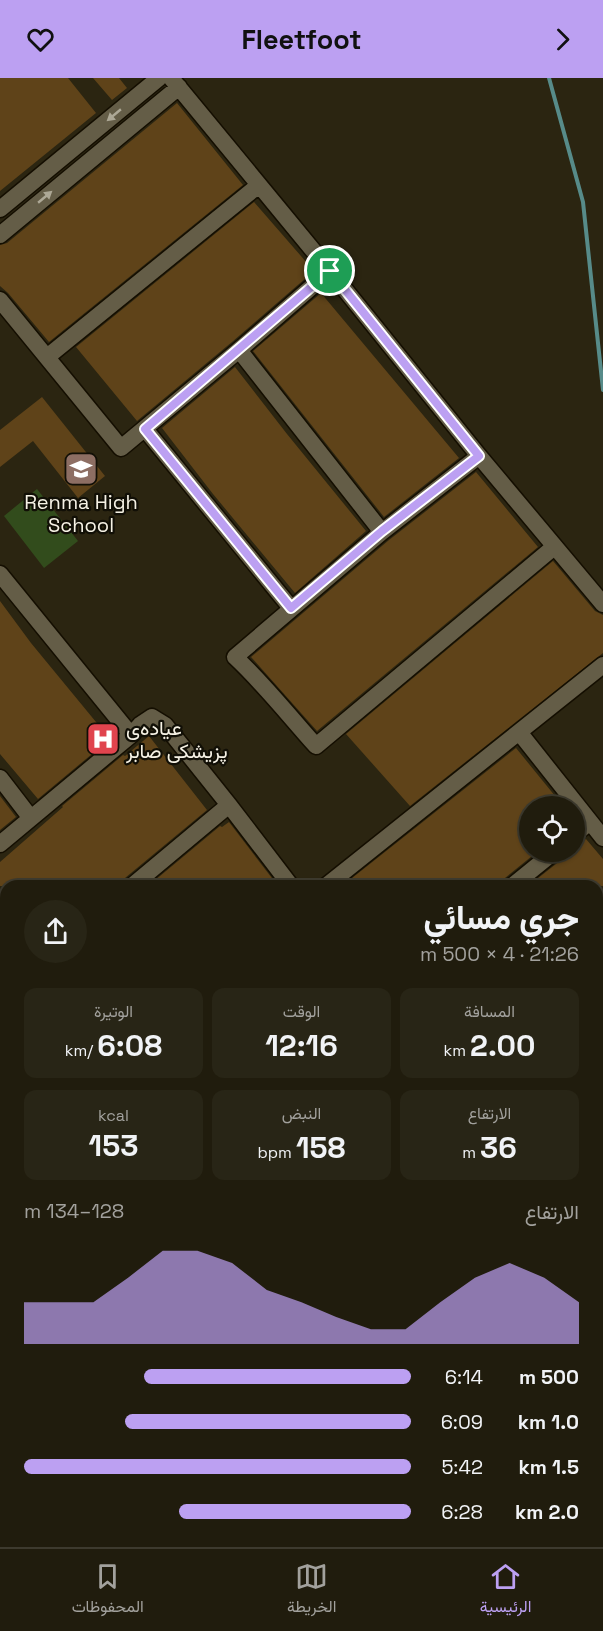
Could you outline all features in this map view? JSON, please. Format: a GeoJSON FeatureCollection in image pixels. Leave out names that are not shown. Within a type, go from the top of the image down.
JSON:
{"type":"FeatureCollection","features":[{"type":"Feature","properties":{"kind":"street"},"geometry":{"type":"LineString","coordinates":[[0,209],[159,78]]}},
{"type":"Feature","properties":{"kind":"street"},"geometry":{"type":"LineString","coordinates":[[0,235],[175,82],[479,456],[603,604]]}},
{"type":"Feature","properties":{"kind":"street"},"geometry":{"type":"LineString","coordinates":[[47,357],[259,185]]}},
{"type":"Feature","properties":{"kind":"street"},"geometry":{"type":"LineString","coordinates":[[0,300],[121,448],[330,271]]}},
{"type":"Feature","properties":{"kind":"street"},"geometry":{"type":"LineString","coordinates":[[239,350],[382,531]]}},
{"type":"Feature","properties":{"kind":"street"},"geometry":{"type":"LineString","coordinates":[[145,429],[291,608]]}},
{"type":"Feature","properties":{"kind":"street"},"geometry":{"type":"LineString","coordinates":[[479,456],[382,531],[235,657],[256,677],[316,746],[554,547]]}},
{"type":"Feature","properties":{"kind":"street"},"geometry":{"type":"LineString","coordinates":[[0,574],[131,735]]}},
{"type":"Feature","properties":{"kind":"street"},"geometry":{"type":"LineString","coordinates":[[334,880],[603,665]]}},
{"type":"Feature","properties":{"kind":"street"},"geometry":{"type":"LineString","coordinates":[[0,844],[152,717],[165,725],[286,880]]}},
{"type":"Feature","properties":{"kind":"street"},"geometry":{"type":"LineString","coordinates":[[519,732],[603,838]]}},
{"type":"Feature","properties":{"kind":"street"},"geometry":{"type":"LineString","coordinates":[[0,778],[30,818]]}},
{"type":"Feature","properties":{"kind":"street"},"geometry":{"type":"LineString","coordinates":[[139,880],[229,805]]}},
{"type":"Feature","properties":{"kind":"street"},"geometry":{"type":"LineString","coordinates":[[585,826],[590,822]]}},
{"type":"Feature","properties":{"kind":"street"},"geometry":{"type":"LineString","coordinates":[[519,880],[542,862]]}},
{"type":"Feature","properties":{"kind":"green space"},"geometry":{"type":"Polygon","coordinates":[[[37,489],[78,541],[44,568],[4,516],[37,489]]]}},
{"type":"Feature","properties":{"kind":"building"},"geometry":{"type":"Polygon","coordinates":[[[0,78],[68,78],[96,113],[0,191],[0,78]]]}},
{"type":"Feature","properties":{"kind":"building"},"geometry":{"type":"Polygon","coordinates":[[[93,78],[119,78],[127,88],[112,100],[93,78]]]}},
{"type":"Feature","properties":{"kind":"building"},"geometry":{"type":"Polygon","coordinates":[[[177,103],[243,185],[49,342],[0,286],[0,245],[7,243],[177,103]]]}},
{"type":"Feature","properties":{"kind":"building"},"geometry":{"type":"Polygon","coordinates":[[[254,202],[314,271],[137,421],[76,347],[254,202]]]}},
{"type":"Feature","properties":{"kind":"building"},"geometry":{"type":"Polygon","coordinates":[[[321,293],[459,458],[384,517],[253,351],[321,293]]]}},
{"type":"Feature","properties":{"kind":"building"},"geometry":{"type":"Polygon","coordinates":[[[235,367],[366,531],[295,593],[162,428],[235,367]]]}},
{"type":"Feature","properties":{"kind":"building"},"geometry":{"type":"Polygon","coordinates":[[[42,397],[105,476],[78,498],[33,441],[0,467],[0,430],[42,397]]]}},
{"type":"Feature","properties":{"kind":"building"},"geometry":{"type":"Polygon","coordinates":[[[476,472],[538,547],[317,731],[251,657],[389,540],[476,472]]]}},
{"type":"Feature","properties":{"kind":"building"},"geometry":{"type":"Polygon","coordinates":[[[553,561],[595,611],[603,615],[603,653],[410,806],[346,734],[553,561]]]}},
{"type":"Feature","properties":{"kind":"building"},"geometry":{"type":"Polygon","coordinates":[[[0,601],[31,643],[110,739],[38,799],[0,754],[0,601]]]}},
{"type":"Feature","properties":{"kind":"building"},"geometry":{"type":"Polygon","coordinates":[[[149,736],[207,810],[124,880],[0,880],[0,862],[62,806],[123,755],[125,756],[149,736]]]}},
{"type":"Feature","properties":{"kind":"building"},"geometry":{"type":"Polygon","coordinates":[[[516,748],[555,796],[519,796],[519,862],[525,862],[504,880],[350,880],[516,748]]]}},
{"type":"Feature","properties":{"kind":"building"},"geometry":{"type":"Polygon","coordinates":[[[0,796],[16,817],[0,830],[0,796]]]}},
{"type":"Feature","properties":{"kind":"building"},"geometry":{"type":"Polygon","coordinates":[[[229,822],[273,880],[155,880],[220,826],[229,822]]]}},
{"type":"Feature","properties":{"kind":"building"},"geometry":{"type":"Polygon","coordinates":[[[586,839],[603,859],[603,880],[536,880],[558,862],[585,862],[586,839]]]}},
{"type":"Feature","properties":{"kind":"waterway"},"geometry":{"type":"LineString","coordinates":[[549,78],[583,202],[603,390]]}},
{"type":"Feature","properties":{"kind":"place","name":"Renma High School"},"geometry":{"type":"Point","coordinates":[81,469]}},
{"type":"Feature","properties":{"kind":"place","name":"عیادەی پزیشکی صابر"},"geometry":{"type":"Point","coordinates":[103,739]}},
{"type":"Feature","properties":{"kind":"route"},"geometry":{"type":"LineString","coordinates":[[330,271],[479,456],[382,531],[291,608],[145,429],[330,271]]}}]}
